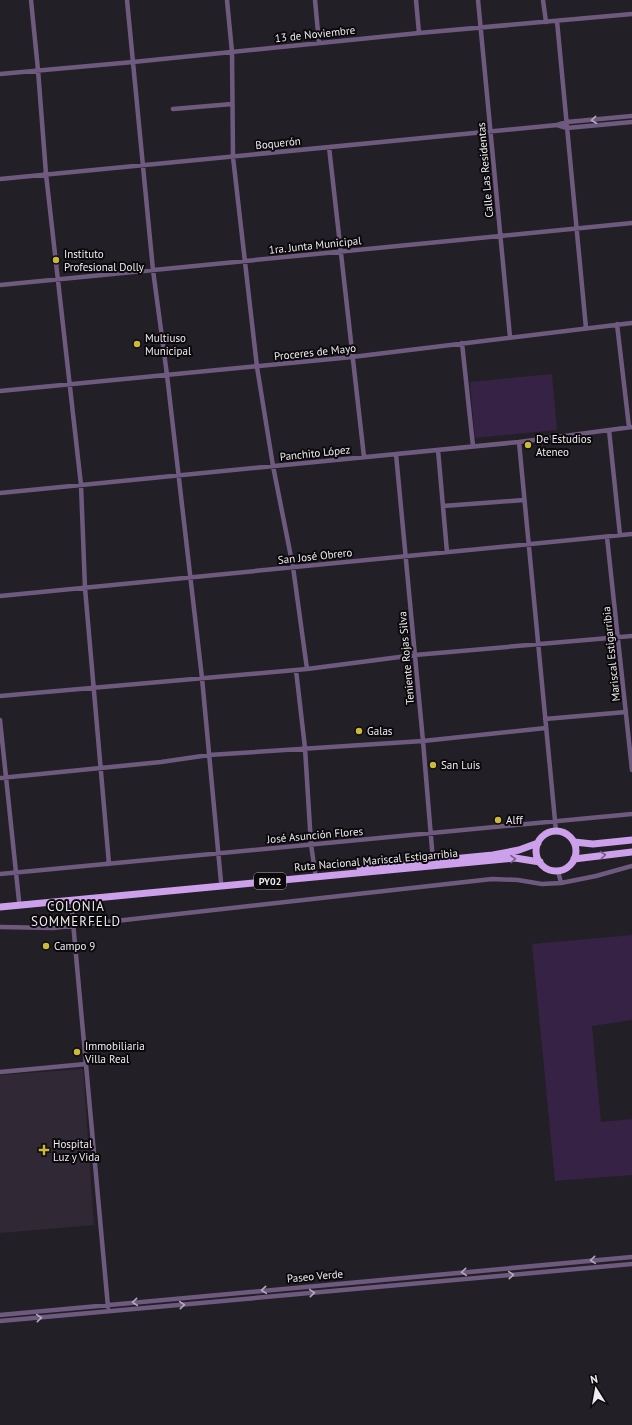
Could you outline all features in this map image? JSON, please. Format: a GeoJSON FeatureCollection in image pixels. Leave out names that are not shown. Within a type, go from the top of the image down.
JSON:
{"type":"FeatureCollection","features":[{"type":"Feature","properties":{"kind":"highway"},"geometry":{"type":"LineString","coordinates":[[556,831],[567,834],[574,842],[576,851],[574,859],[568,867],[558,871]]}},
{"type":"Feature","properties":{"kind":"highway","name":"PY02"},"geometry":{"type":"LineString","coordinates":[[538,843],[544,835],[556,831]]}},
{"type":"Feature","properties":{"kind":"highway"},"geometry":{"type":"LineString","coordinates":[[574,842],[593,844],[632,840]]}},
{"type":"Feature","properties":{"kind":"highway"},"geometry":{"type":"LineString","coordinates":[[538,843],[536,853],[540,862]]}},
{"type":"Feature","properties":{"kind":"highway","name":"Ruta Nacional Mariscal Estigarribia"},"geometry":{"type":"LineString","coordinates":[[0,902],[433,861],[518,850],[538,843]]}},
{"type":"Feature","properties":{"kind":"highway"},"geometry":{"type":"LineString","coordinates":[[574,859],[632,852]]}},
{"type":"Feature","properties":{"kind":"highway","name":"Ruta Nacional Mariscal Estigarribia"},"geometry":{"type":"LineString","coordinates":[[0,907],[515,858],[540,862]]}},
{"type":"Feature","properties":{"kind":"highway","name":"PY02"},"geometry":{"type":"LineString","coordinates":[[540,862],[548,869],[558,871]]}},
{"type":"Feature","properties":{"kind":"street"},"geometry":{"type":"LineString","coordinates":[[31,0],[46,174],[81,485],[85,588],[109,864]]}},
{"type":"Feature","properties":{"kind":"street"},"geometry":{"type":"LineString","coordinates":[[127,0],[152,270],[167,375],[202,678],[221,882]]}},
{"type":"Feature","properties":{"kind":"street"},"geometry":{"type":"LineString","coordinates":[[227,0],[232,52],[233,157],[244,261],[257,367],[273,466],[293,567],[307,669]]}},
{"type":"Feature","properties":{"kind":"street"},"geometry":{"type":"LineString","coordinates":[[315,0],[319,43]]}},
{"type":"Feature","properties":{"kind":"street"},"geometry":{"type":"LineString","coordinates":[[416,0],[419,33]]}},
{"type":"Feature","properties":{"kind":"street","name":"Calle Las Residentas"},"geometry":{"type":"LineString","coordinates":[[478,0],[510,337]]}},
{"type":"Feature","properties":{"kind":"street"},"geometry":{"type":"LineString","coordinates":[[543,0],[546,22]]}},
{"type":"Feature","properties":{"kind":"street","name":"13 de Noviembre"},"geometry":{"type":"LineString","coordinates":[[0,74],[419,33],[632,14]]}},
{"type":"Feature","properties":{"kind":"street"},"geometry":{"type":"LineString","coordinates":[[558,21],[586,328]]}},
{"type":"Feature","properties":{"kind":"street"},"geometry":{"type":"LineString","coordinates":[[173,109],[232,104]]}},
{"type":"Feature","properties":{"kind":"street","name":"Boquerón"},"geometry":{"type":"LineString","coordinates":[[0,179],[491,133],[557,126],[567,122],[632,116]]}},
{"type":"Feature","properties":{"kind":"street","name":"Boquerón"},"geometry":{"type":"LineString","coordinates":[[557,126],[567,128],[632,122]]}},
{"type":"Feature","properties":{"kind":"street"},"geometry":{"type":"LineString","coordinates":[[329,147],[364,457]]}},
{"type":"Feature","properties":{"kind":"street","name":"1ra. Junta Municipal"},"geometry":{"type":"LineString","coordinates":[[0,285],[632,223]]}},
{"type":"Feature","properties":{"kind":"street","name":"Proceres de Mayo"},"geometry":{"type":"LineString","coordinates":[[0,391],[352,357],[632,323]]}},
{"type":"Feature","properties":{"kind":"street"},"geometry":{"type":"LineString","coordinates":[[617,324],[630,427]]}},
{"type":"Feature","properties":{"kind":"street"},"geometry":{"type":"LineString","coordinates":[[462,343],[472,446]]}},
{"type":"Feature","properties":{"kind":"street","name":"Panchito López"},"geometry":{"type":"LineString","coordinates":[[0,493],[519,442],[630,427]]}},
{"type":"Feature","properties":{"kind":"street"},"geometry":{"type":"LineString","coordinates":[[609,430],[620,535]]}},
{"type":"Feature","properties":{"kind":"street"},"geometry":{"type":"LineString","coordinates":[[519,442],[556,831]]}},
{"type":"Feature","properties":{"kind":"street"},"geometry":{"type":"LineString","coordinates":[[438,450],[446,552]]}},
{"type":"Feature","properties":{"kind":"street","name":"Teniente Rojas Silva"},"geometry":{"type":"LineString","coordinates":[[396,454],[433,861]]}},
{"type":"Feature","properties":{"kind":"street"},"geometry":{"type":"LineString","coordinates":[[443,506],[524,500]]}},
{"type":"Feature","properties":{"kind":"street","name":"San José Obrero"},"geometry":{"type":"LineString","coordinates":[[0,596],[632,534]]}},
{"type":"Feature","properties":{"kind":"street","name":"Mariscal Estigarribia"},"geometry":{"type":"LineString","coordinates":[[607,537],[626,712],[630,722],[632,770]]}},
{"type":"Feature","properties":{"kind":"street"},"geometry":{"type":"LineString","coordinates":[[0,696],[307,669],[415,655],[632,636]]}},
{"type":"Feature","properties":{"kind":"street"},"geometry":{"type":"LineString","coordinates":[[296,670],[305,748],[311,844],[315,872]]}},
{"type":"Feature","properties":{"kind":"street"},"geometry":{"type":"LineString","coordinates":[[545,719],[626,712]]}},
{"type":"Feature","properties":{"kind":"street"},"geometry":{"type":"LineString","coordinates":[[0,720],[19,900]]}},
{"type":"Feature","properties":{"kind":"street"},"geometry":{"type":"LineString","coordinates":[[0,778],[161,762],[209,755],[423,741],[546,728]]}},
{"type":"Feature","properties":{"kind":"street","name":"José Asunción Flores"},"geometry":{"type":"LineString","coordinates":[[0,874],[632,814]]}},
{"type":"Feature","properties":{"kind":"street"},"geometry":{"type":"LineString","coordinates":[[0,927],[53,928],[492,879],[518,880],[542,884],[561,883],[596,876],[632,866]]}},
{"type":"Feature","properties":{"kind":"street"},"geometry":{"type":"LineString","coordinates":[[558,871],[561,883]]}},
{"type":"Feature","properties":{"kind":"street"},"geometry":{"type":"LineString","coordinates":[[71,900],[108,1312]]}},
{"type":"Feature","properties":{"kind":"street"},"geometry":{"type":"LineString","coordinates":[[0,1072],[86,1064]]}},
{"type":"Feature","properties":{"kind":"street","name":"Paseo Verde"},"geometry":{"type":"LineString","coordinates":[[0,1315],[632,1257]]}},
{"type":"Feature","properties":{"kind":"street"},"geometry":{"type":"LineString","coordinates":[[557,1264],[558,1271]]}},
{"type":"Feature","properties":{"kind":"street","name":"Paseo Verde"},"geometry":{"type":"LineString","coordinates":[[0,1321],[632,1264]]}},
{"type":"Feature","properties":{"kind":"street"},"geometry":{"type":"LineString","coordinates":[[384,1279],[384,1287]]}},
{"type":"Feature","properties":{"kind":"street"},"geometry":{"type":"LineString","coordinates":[[246,1292],[247,1299]]}},
{"type":"Feature","properties":{"kind":"shaded area"},"geometry":{"type":"Polygon","coordinates":[[[552,374],[557,430],[475,438],[470,382],[552,374]]]}},
{"type":"Feature","properties":{"kind":"shaded area"},"geometry":{"type":"Polygon","coordinates":[[[632,935],[632,1020],[592,1026],[601,1122],[632,1119],[632,1175],[555,1181],[532,944],[632,935]]]}},
{"type":"Feature","properties":{"kind":"shaded area","name":"Hospital Luz y Vida"},"geometry":{"type":"Polygon","coordinates":[[[83,1069],[94,1225],[0,1233],[0,1075],[83,1069]]]}},
{"type":"Feature","properties":{"kind":"place","name":"Instituto Profesional Dolly"},"geometry":{"type":"Point","coordinates":[56,260]}},
{"type":"Feature","properties":{"kind":"place","name":"Multiuso Municipal"},"geometry":{"type":"Point","coordinates":[137,344]}},
{"type":"Feature","properties":{"kind":"place","name":"De Estudios Ateneo"},"geometry":{"type":"Point","coordinates":[528,445]}},
{"type":"Feature","properties":{"kind":"place","name":"Galas"},"geometry":{"type":"Point","coordinates":[359,731]}},
{"type":"Feature","properties":{"kind":"place","name":"San Luis"},"geometry":{"type":"Point","coordinates":[433,765]}},
{"type":"Feature","properties":{"kind":"place","name":"Alff"},"geometry":{"type":"Point","coordinates":[498,820]}},
{"type":"Feature","properties":{"kind":"place","name":"Campo 9"},"geometry":{"type":"Point","coordinates":[46,946]}},
{"type":"Feature","properties":{"kind":"place","name":"Immobiliaria Villa Real"},"geometry":{"type":"Point","coordinates":[77,1052]}},
{"type":"Feature","properties":{"kind":"place","name":"Hospital Luz y Vida"},"geometry":{"type":"Point","coordinates":[44,1150]}},
{"type":"Feature","properties":{"kind":"district","name":"COLONIA SOMMERFELD"},"geometry":{"type":"Point","coordinates":[76,914]}}]}
